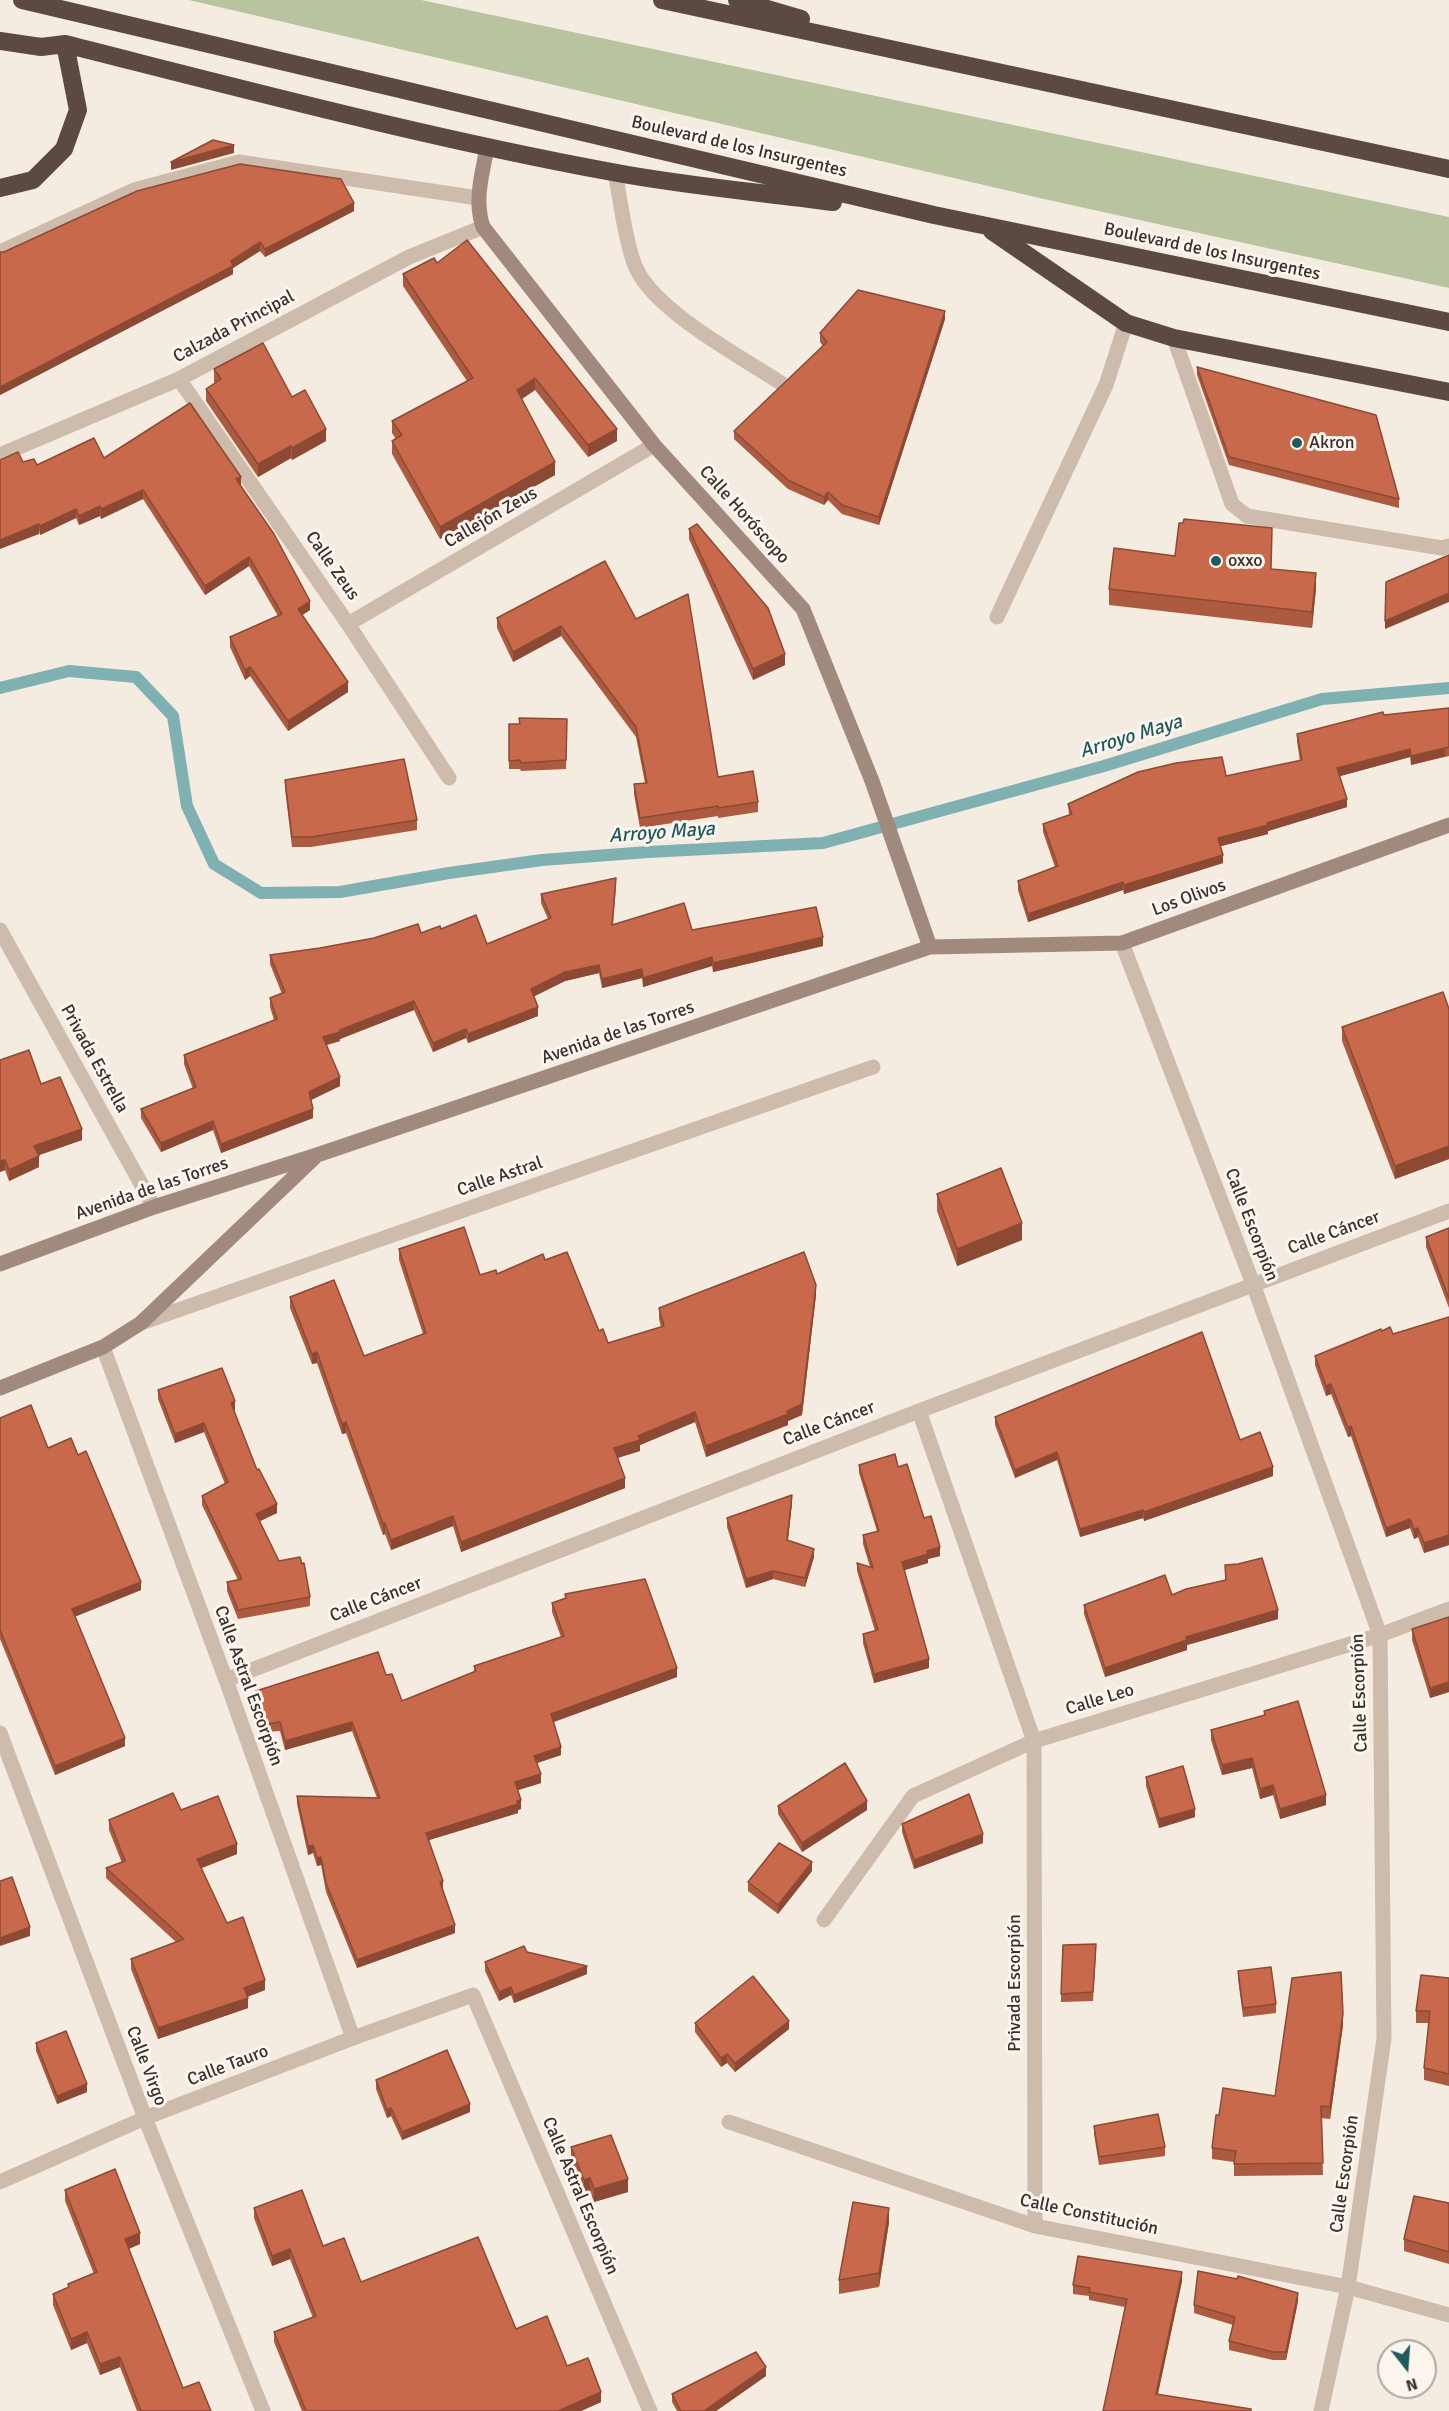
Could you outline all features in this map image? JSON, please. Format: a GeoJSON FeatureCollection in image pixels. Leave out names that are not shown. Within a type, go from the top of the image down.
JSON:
{"type":"FeatureCollection","features":[{"type":"Feature","properties":{"kind":"highway","name":"Boulevard de los Insurgentes"},"geometry":{"type":"LineString","coordinates":[[22,0],[986,227],[1449,322]]}},
{"type":"Feature","properties":{"kind":"highway"},"geometry":{"type":"LineString","coordinates":[[662,0],[1449,169]]}},
{"type":"Feature","properties":{"kind":"highway"},"geometry":{"type":"LineString","coordinates":[[737,0],[944,61]]}},
{"type":"Feature","properties":{"kind":"highway"},"geometry":{"type":"LineString","coordinates":[[0,41],[41,47],[65,44],[386,125],[615,173],[934,215]]}},
{"type":"Feature","properties":{"kind":"highway"},"geometry":{"type":"LineString","coordinates":[[0,188],[33,180],[64,150],[78,110],[65,44]]}},
{"type":"Feature","properties":{"kind":"highway"},"geometry":{"type":"LineString","coordinates":[[986,227],[1126,323],[1174,338],[1449,392]]}},
{"type":"Feature","properties":{"kind":"street","name":"Calle Horóscopo"},"geometry":{"type":"LineString","coordinates":[[487,148],[478,198],[483,227],[654,445],[803,609],[872,781],[930,947]]}},
{"type":"Feature","properties":{"kind":"street"},"geometry":{"type":"LineString","coordinates":[[0,252],[134,190],[239,162],[478,198]]}},
{"type":"Feature","properties":{"kind":"street"},"geometry":{"type":"LineString","coordinates":[[615,173],[634,264],[651,291],[668,309],[781,383]]}},
{"type":"Feature","properties":{"kind":"street","name":"Calzada Principal"},"geometry":{"type":"LineString","coordinates":[[0,455],[179,379],[409,257],[483,227]]}},
{"type":"Feature","properties":{"kind":"street"},"geometry":{"type":"LineString","coordinates":[[997,617],[1106,385],[1126,323]]}},
{"type":"Feature","properties":{"kind":"street"},"geometry":{"type":"LineString","coordinates":[[1174,338],[1232,504],[1247,516],[1442,548],[1449,546]]}},
{"type":"Feature","properties":{"kind":"street","name":"Calle Zeus"},"geometry":{"type":"LineString","coordinates":[[179,379],[348,624],[449,778]]}},
{"type":"Feature","properties":{"kind":"street","name":"Callejón Zeus"},"geometry":{"type":"LineString","coordinates":[[348,624],[654,445]]}},
{"type":"Feature","properties":{"kind":"street","name":"Los Olivos"},"geometry":{"type":"LineString","coordinates":[[930,947],[1122,943],[1449,825]]}},
{"type":"Feature","properties":{"kind":"street","name":"Privada Estrella"},"geometry":{"type":"LineString","coordinates":[[0,930],[154,1207]]}},
{"type":"Feature","properties":{"kind":"street","name":"Calle Escorpión"},"geometry":{"type":"LineString","coordinates":[[1122,943],[1253,1284],[1380,1635],[1384,2039],[1348,2288],[1321,2411]]}},
{"type":"Feature","properties":{"kind":"street","name":"Avenida de las Torres"},"geometry":{"type":"LineString","coordinates":[[0,1264],[154,1207],[317,1155],[930,947]]}},
{"type":"Feature","properties":{"kind":"street","name":"Calle Astral"},"geometry":{"type":"LineString","coordinates":[[141,1323],[873,1067]]}},
{"type":"Feature","properties":{"kind":"street","name":"Avenida de las Torres"},"geometry":{"type":"LineString","coordinates":[[0,1388],[103,1347],[141,1323],[317,1155]]}},
{"type":"Feature","properties":{"kind":"street","name":"Calle Cáncer"},"geometry":{"type":"LineString","coordinates":[[226,1680],[919,1411],[1449,1211]]}},
{"type":"Feature","properties":{"kind":"street","name":"Calle Astral Escorpión"},"geometry":{"type":"LineString","coordinates":[[103,1347],[226,1680],[353,2038]]}},
{"type":"Feature","properties":{"kind":"street"},"geometry":{"type":"LineString","coordinates":[[919,1411],[1034,1741]]}},
{"type":"Feature","properties":{"kind":"street","name":"Calle Leo"},"geometry":{"type":"LineString","coordinates":[[824,1920],[913,1796],[1034,1741],[1380,1635],[1449,1609]]}},
{"type":"Feature","properties":{"kind":"street","name":"Calle Virgo"},"geometry":{"type":"LineString","coordinates":[[0,1733],[145,2118],[263,2411]]}},
{"type":"Feature","properties":{"kind":"street","name":"Privada Escorpión"},"geometry":{"type":"LineString","coordinates":[[1034,1741],[1035,2226]]}},
{"type":"Feature","properties":{"kind":"street","name":"Calle Astral Escorpión"},"geometry":{"type":"LineString","coordinates":[[473,1995],[650,2411]]}},
{"type":"Feature","properties":{"kind":"street","name":"Calle Tauro"},"geometry":{"type":"LineString","coordinates":[[0,2182],[145,2118],[353,2038],[473,1995]]}},
{"type":"Feature","properties":{"kind":"street","name":"Calle Constitución"},"geometry":{"type":"LineString","coordinates":[[729,2122],[1035,2226],[1348,2288],[1449,2316]]}},
{"type":"Feature","properties":{"kind":"green space"},"geometry":{"type":"Polygon","coordinates":[[[189,0],[421,0],[1449,217],[1449,288],[1044,199],[189,0]]]}},
{"type":"Feature","properties":{"kind":"building"},"geometry":{"type":"Polygon","coordinates":[[[213,140],[234,145],[171,162],[213,140]]]}},
{"type":"Feature","properties":{"kind":"building"},"geometry":{"type":"Polygon","coordinates":[[[240,164],[341,179],[354,203],[265,249],[260,242],[231,261],[233,266],[0,387],[0,252],[137,191],[240,164]]]}},
{"type":"Feature","properties":{"kind":"building"},"geometry":{"type":"Polygon","coordinates":[[[467,240],[617,429],[588,445],[535,378],[517,390],[555,462],[440,527],[392,441],[402,435],[392,421],[473,378],[403,274],[434,258],[437,263],[467,240]]]}},
{"type":"Feature","properties":{"kind":"building"},"geometry":{"type":"Polygon","coordinates":[[[858,290],[945,311],[879,517],[842,505],[828,492],[824,497],[788,480],[734,431],[827,342],[820,333],[858,290]]]}},
{"type":"Feature","properties":{"kind":"building"},"geometry":{"type":"Polygon","coordinates":[[[263,343],[292,397],[305,390],[326,429],[258,464],[206,389],[221,379],[214,369],[263,343]]]}},
{"type":"Feature","properties":{"kind":"building","name":"Akron"},"geometry":{"type":"Polygon","coordinates":[[[1197,367],[1376,415],[1399,499],[1229,457],[1197,367]]]}},
{"type":"Feature","properties":{"kind":"building"},"geometry":{"type":"Polygon","coordinates":[[[190,403],[241,477],[236,479],[274,534],[310,601],[298,609],[348,682],[288,721],[250,667],[245,670],[230,637],[282,614],[249,557],[205,586],[143,490],[79,516],[76,509],[40,526],[39,524],[0,540],[0,460],[18,452],[23,462],[34,459],[37,465],[94,438],[104,458],[190,403]]]}},
{"type":"Feature","properties":{"kind":"building"},"geometry":{"type":"Polygon","coordinates":[[[1184,519],[1272,528],[1271,569],[1316,573],[1312,612],[1109,589],[1114,548],[1175,556],[1179,523],[1183,523],[1184,519]]]}},
{"type":"Feature","properties":{"kind":"building"},"geometry":{"type":"Polygon","coordinates":[[[697,524],[768,608],[785,654],[753,669],[689,529],[697,524]]]}},
{"type":"Feature","properties":{"kind":"building"},"geometry":{"type":"Polygon","coordinates":[[[1449,555],[1449,593],[1385,621],[1386,582],[1449,555]]]}},
{"type":"Feature","properties":{"kind":"building"},"geometry":{"type":"Polygon","coordinates":[[[605,561],[636,619],[688,594],[718,777],[753,771],[758,802],[640,818],[634,784],[647,783],[636,727],[561,626],[513,652],[497,618],[605,561]]]}},
{"type":"Feature","properties":{"kind":"building"},"geometry":{"type":"Polygon","coordinates":[[[1449,708],[1449,747],[1411,756],[1410,749],[1337,768],[1347,799],[1267,823],[1268,825],[1218,838],[1223,855],[1124,885],[1123,882],[1028,914],[1018,881],[1058,866],[1043,824],[1072,814],[1068,804],[1138,772],[1176,763],[1222,757],[1226,776],[1302,760],[1297,734],[1383,712],[1384,715],[1449,708]]]}},
{"type":"Feature","properties":{"kind":"building"},"geometry":{"type":"Polygon","coordinates":[[[519,718],[567,719],[566,760],[521,763],[520,760],[509,761],[509,724],[520,724],[519,718]]]}},
{"type":"Feature","properties":{"kind":"building"},"geometry":{"type":"Polygon","coordinates":[[[404,759],[417,820],[311,837],[292,837],[285,780],[404,759]]]}},
{"type":"Feature","properties":{"kind":"building"},"geometry":{"type":"Polygon","coordinates":[[[616,878],[612,925],[684,903],[692,930],[816,907],[823,937],[713,963],[712,957],[643,978],[642,969],[602,979],[599,965],[565,972],[531,989],[538,1007],[468,1034],[466,1029],[433,1043],[414,1001],[323,1037],[340,1077],[309,1092],[313,1109],[221,1144],[213,1121],[161,1143],[141,1109],[196,1087],[184,1055],[277,1019],[270,998],[285,992],[270,955],[374,938],[418,924],[421,933],[440,926],[441,929],[476,915],[487,944],[551,918],[541,894],[616,878]]]}},
{"type":"Feature","properties":{"kind":"building"},"geometry":{"type":"Polygon","coordinates":[[[1443,992],[1449,1009],[1449,1146],[1395,1166],[1342,1027],[1443,992]]]}},
{"type":"Feature","properties":{"kind":"building"},"geometry":{"type":"Polygon","coordinates":[[[29,1050],[41,1084],[60,1077],[82,1129],[34,1146],[39,1156],[9,1170],[5,1160],[0,1161],[0,1060],[29,1050]]]}},
{"type":"Feature","properties":{"kind":"building"},"geometry":{"type":"Polygon","coordinates":[[[1001,1168],[1022,1223],[957,1249],[937,1194],[1001,1168]]]}},
{"type":"Feature","properties":{"kind":"building"},"geometry":{"type":"Polygon","coordinates":[[[464,1227],[480,1275],[496,1270],[497,1274],[543,1254],[545,1260],[567,1252],[599,1331],[603,1329],[608,1343],[664,1326],[659,1308],[804,1252],[816,1285],[802,1404],[787,1411],[788,1414],[706,1446],[695,1412],[638,1436],[640,1440],[614,1448],[625,1478],[461,1542],[453,1516],[391,1540],[346,1422],[342,1424],[317,1352],[312,1354],[290,1297],[334,1280],[364,1356],[426,1333],[399,1249],[464,1227]]]}},
{"type":"Feature","properties":{"kind":"building"},"geometry":{"type":"Polygon","coordinates":[[[1449,1228],[1449,1299],[1426,1237],[1449,1228]]]}},
{"type":"Feature","properties":{"kind":"building"},"geometry":{"type":"Polygon","coordinates":[[[1449,1317],[1449,1535],[1424,1543],[1418,1528],[1414,1530],[1410,1519],[1386,1528],[1351,1426],[1348,1428],[1331,1384],[1326,1386],[1315,1356],[1381,1329],[1382,1331],[1390,1327],[1393,1334],[1449,1317]]]}},
{"type":"Feature","properties":{"kind":"building"},"geometry":{"type":"Polygon","coordinates":[[[1202,1332],[1240,1440],[1260,1432],[1273,1467],[1144,1512],[1143,1510],[1080,1529],[1057,1452],[1015,1470],[995,1417],[1202,1332]]]}},
{"type":"Feature","properties":{"kind":"building"},"geometry":{"type":"Polygon","coordinates":[[[222,1368],[235,1401],[231,1403],[257,1470],[259,1469],[277,1504],[256,1514],[279,1561],[300,1557],[302,1564],[304,1563],[310,1597],[238,1610],[227,1582],[242,1579],[202,1496],[228,1482],[204,1423],[175,1434],[158,1390],[222,1368]]]}},
{"type":"Feature","properties":{"kind":"building"},"geometry":{"type":"Polygon","coordinates":[[[31,1405],[48,1448],[71,1438],[78,1455],[86,1451],[141,1582],[72,1609],[125,1738],[55,1766],[0,1630],[0,1418],[31,1405]]]}},
{"type":"Feature","properties":{"kind":"building"},"geometry":{"type":"Polygon","coordinates":[[[895,1454],[898,1467],[907,1464],[924,1518],[931,1516],[940,1547],[927,1551],[928,1554],[902,1562],[929,1659],[874,1674],[863,1634],[878,1630],[857,1563],[873,1568],[863,1535],[879,1531],[859,1465],[895,1454]]]}},
{"type":"Feature","properties":{"kind":"building"},"geometry":{"type":"Polygon","coordinates":[[[792,1495],[787,1540],[814,1549],[805,1578],[773,1571],[746,1579],[727,1518],[792,1495]]]}},
{"type":"Feature","properties":{"kind":"building"},"geometry":{"type":"Polygon","coordinates":[[[1262,1558],[1278,1610],[1186,1637],[1187,1640],[1105,1668],[1084,1605],[1165,1575],[1172,1595],[1186,1589],[1226,1580],[1225,1565],[1262,1558]]]}},
{"type":"Feature","properties":{"kind":"building"},"geometry":{"type":"Polygon","coordinates":[[[645,1579],[677,1668],[551,1714],[561,1747],[534,1756],[541,1774],[515,1782],[521,1800],[517,1801],[518,1804],[426,1833],[455,1925],[357,1960],[326,1883],[321,1857],[317,1858],[313,1845],[308,1846],[297,1796],[380,1798],[352,1722],[285,1741],[280,1722],[266,1724],[256,1691],[378,1652],[386,1675],[392,1674],[402,1701],[476,1671],[474,1666],[564,1636],[552,1603],[566,1598],[565,1594],[645,1579]]]}},
{"type":"Feature","properties":{"kind":"building"},"geometry":{"type":"Polygon","coordinates":[[[1449,1617],[1449,1682],[1430,1688],[1412,1629],[1449,1617]]]}},
{"type":"Feature","properties":{"kind":"building"},"geometry":{"type":"Polygon","coordinates":[[[1298,1701],[1326,1795],[1280,1809],[1273,1785],[1260,1789],[1252,1758],[1222,1765],[1211,1730],[1265,1715],[1264,1711],[1298,1701]]]}},
{"type":"Feature","properties":{"kind":"building"},"geometry":{"type":"Polygon","coordinates":[[[845,1763],[867,1801],[802,1843],[778,1806],[845,1763]]]}},
{"type":"Feature","properties":{"kind":"building"},"geometry":{"type":"Polygon","coordinates":[[[1183,1766],[1195,1809],[1159,1819],[1146,1777],[1183,1766]]]}},
{"type":"Feature","properties":{"kind":"building"},"geometry":{"type":"Polygon","coordinates":[[[173,1793],[181,1810],[218,1796],[237,1844],[197,1859],[227,1923],[243,1917],[265,1980],[244,1988],[248,1998],[158,2028],[131,1959],[184,1939],[106,1868],[125,1861],[109,1820],[173,1793]]]}},
{"type":"Feature","properties":{"kind":"building"},"geometry":{"type":"Polygon","coordinates":[[[969,1794],[983,1834],[914,1860],[902,1824],[969,1794]]]}},
{"type":"Feature","properties":{"kind":"building"},"geometry":{"type":"Polygon","coordinates":[[[779,1843],[812,1862],[778,1905],[748,1882],[779,1843]]]}},
{"type":"Feature","properties":{"kind":"building"},"geometry":{"type":"Polygon","coordinates":[[[12,1877],[30,1927],[0,1938],[0,1881],[12,1877]]]}},
{"type":"Feature","properties":{"kind":"building"},"geometry":{"type":"Polygon","coordinates":[[[1096,1944],[1093,1992],[1061,1994],[1063,1945],[1096,1944]]]}},
{"type":"Feature","properties":{"kind":"building"},"geometry":{"type":"Polygon","coordinates":[[[524,1946],[527,1952],[587,1966],[514,1995],[511,1987],[499,1992],[485,1962],[524,1946]]]}},
{"type":"Feature","properties":{"kind":"building"},"geometry":{"type":"Polygon","coordinates":[[[1271,1967],[1276,2004],[1243,2008],[1238,1971],[1271,1967]]]}},
{"type":"Feature","properties":{"kind":"building"},"geometry":{"type":"Polygon","coordinates":[[[1341,1972],[1343,2014],[1330,2107],[1321,2106],[1323,2163],[1234,2164],[1236,2151],[1212,2148],[1216,2115],[1219,2115],[1223,2088],[1275,2096],[1292,1978],[1341,1972]]]}},
{"type":"Feature","properties":{"kind":"building"},"geometry":{"type":"Polygon","coordinates":[[[1421,1975],[1449,1978],[1449,2074],[1424,2068],[1430,2011],[1416,2011],[1421,1975]]]}},
{"type":"Feature","properties":{"kind":"building"},"geometry":{"type":"Polygon","coordinates":[[[753,1976],[789,2021],[735,2063],[727,2054],[721,2058],[695,2023],[753,1976]]]}},
{"type":"Feature","properties":{"kind":"building"},"geometry":{"type":"Polygon","coordinates":[[[66,2031],[87,2084],[57,2096],[36,2043],[66,2031]]]}},
{"type":"Feature","properties":{"kind":"building"},"geometry":{"type":"Polygon","coordinates":[[[447,2050],[470,2104],[402,2132],[391,2108],[387,2110],[376,2080],[447,2050]]]}},
{"type":"Feature","properties":{"kind":"building"},"geometry":{"type":"Polygon","coordinates":[[[1158,2114],[1165,2147],[1099,2157],[1094,2126],[1158,2114]]]}},
{"type":"Feature","properties":{"kind":"building"},"geometry":{"type":"Polygon","coordinates":[[[611,2135],[628,2179],[594,2189],[590,2178],[584,2180],[571,2147],[611,2135]]]}},
{"type":"Feature","properties":{"kind":"building"},"geometry":{"type":"Polygon","coordinates":[[[115,2169],[140,2233],[125,2239],[183,2388],[199,2382],[211,2411],[141,2411],[120,2357],[100,2364],[87,2332],[71,2339],[53,2294],[69,2287],[68,2284],[97,2272],[65,2190],[115,2169]]]}},
{"type":"Feature","properties":{"kind":"building"},"geometry":{"type":"Polygon","coordinates":[[[302,2190],[323,2246],[344,2238],[361,2282],[478,2237],[516,2329],[547,2316],[567,2366],[588,2358],[601,2392],[558,2411],[306,2411],[274,2332],[316,2316],[290,2249],[272,2256],[254,2208],[302,2190]]]}},
{"type":"Feature","properties":{"kind":"building"},"geometry":{"type":"Polygon","coordinates":[[[1414,2196],[1449,2203],[1449,2252],[1404,2239],[1414,2196]]]}},
{"type":"Feature","properties":{"kind":"building"},"geometry":{"type":"Polygon","coordinates":[[[853,2202],[889,2208],[879,2273],[839,2280],[853,2202]]]}},
{"type":"Feature","properties":{"kind":"building"},"geometry":{"type":"Polygon","coordinates":[[[1078,2256],[1182,2272],[1156,2394],[1251,2409],[1251,2411],[1103,2411],[1127,2299],[1089,2292],[1090,2288],[1073,2285],[1078,2256]]]}},
{"type":"Feature","properties":{"kind":"building"},"geometry":{"type":"Polygon","coordinates":[[[1198,2271],[1237,2279],[1238,2276],[1298,2293],[1286,2352],[1273,2352],[1229,2341],[1235,2317],[1194,2305],[1198,2271]]]}},
{"type":"Feature","properties":{"kind":"building"},"geometry":{"type":"Polygon","coordinates":[[[756,2352],[766,2367],[704,2411],[681,2411],[672,2394],[756,2352]]]}},
{"type":"Feature","properties":{"kind":"waterway","name":"Arroyo Maya"},"geometry":{"type":"LineString","coordinates":[[0,688],[69,671],[136,677],[173,716],[187,806],[214,864],[261,893],[340,892],[542,860],[823,843],[1104,766],[1322,699],[1449,688]]}},
{"type":"Feature","properties":{"kind":"place","name":"Akron"},"geometry":{"type":"Point","coordinates":[1297,443]}},
{"type":"Feature","properties":{"kind":"place","name":"oxxo"},"geometry":{"type":"Point","coordinates":[1216,561]}}]}
